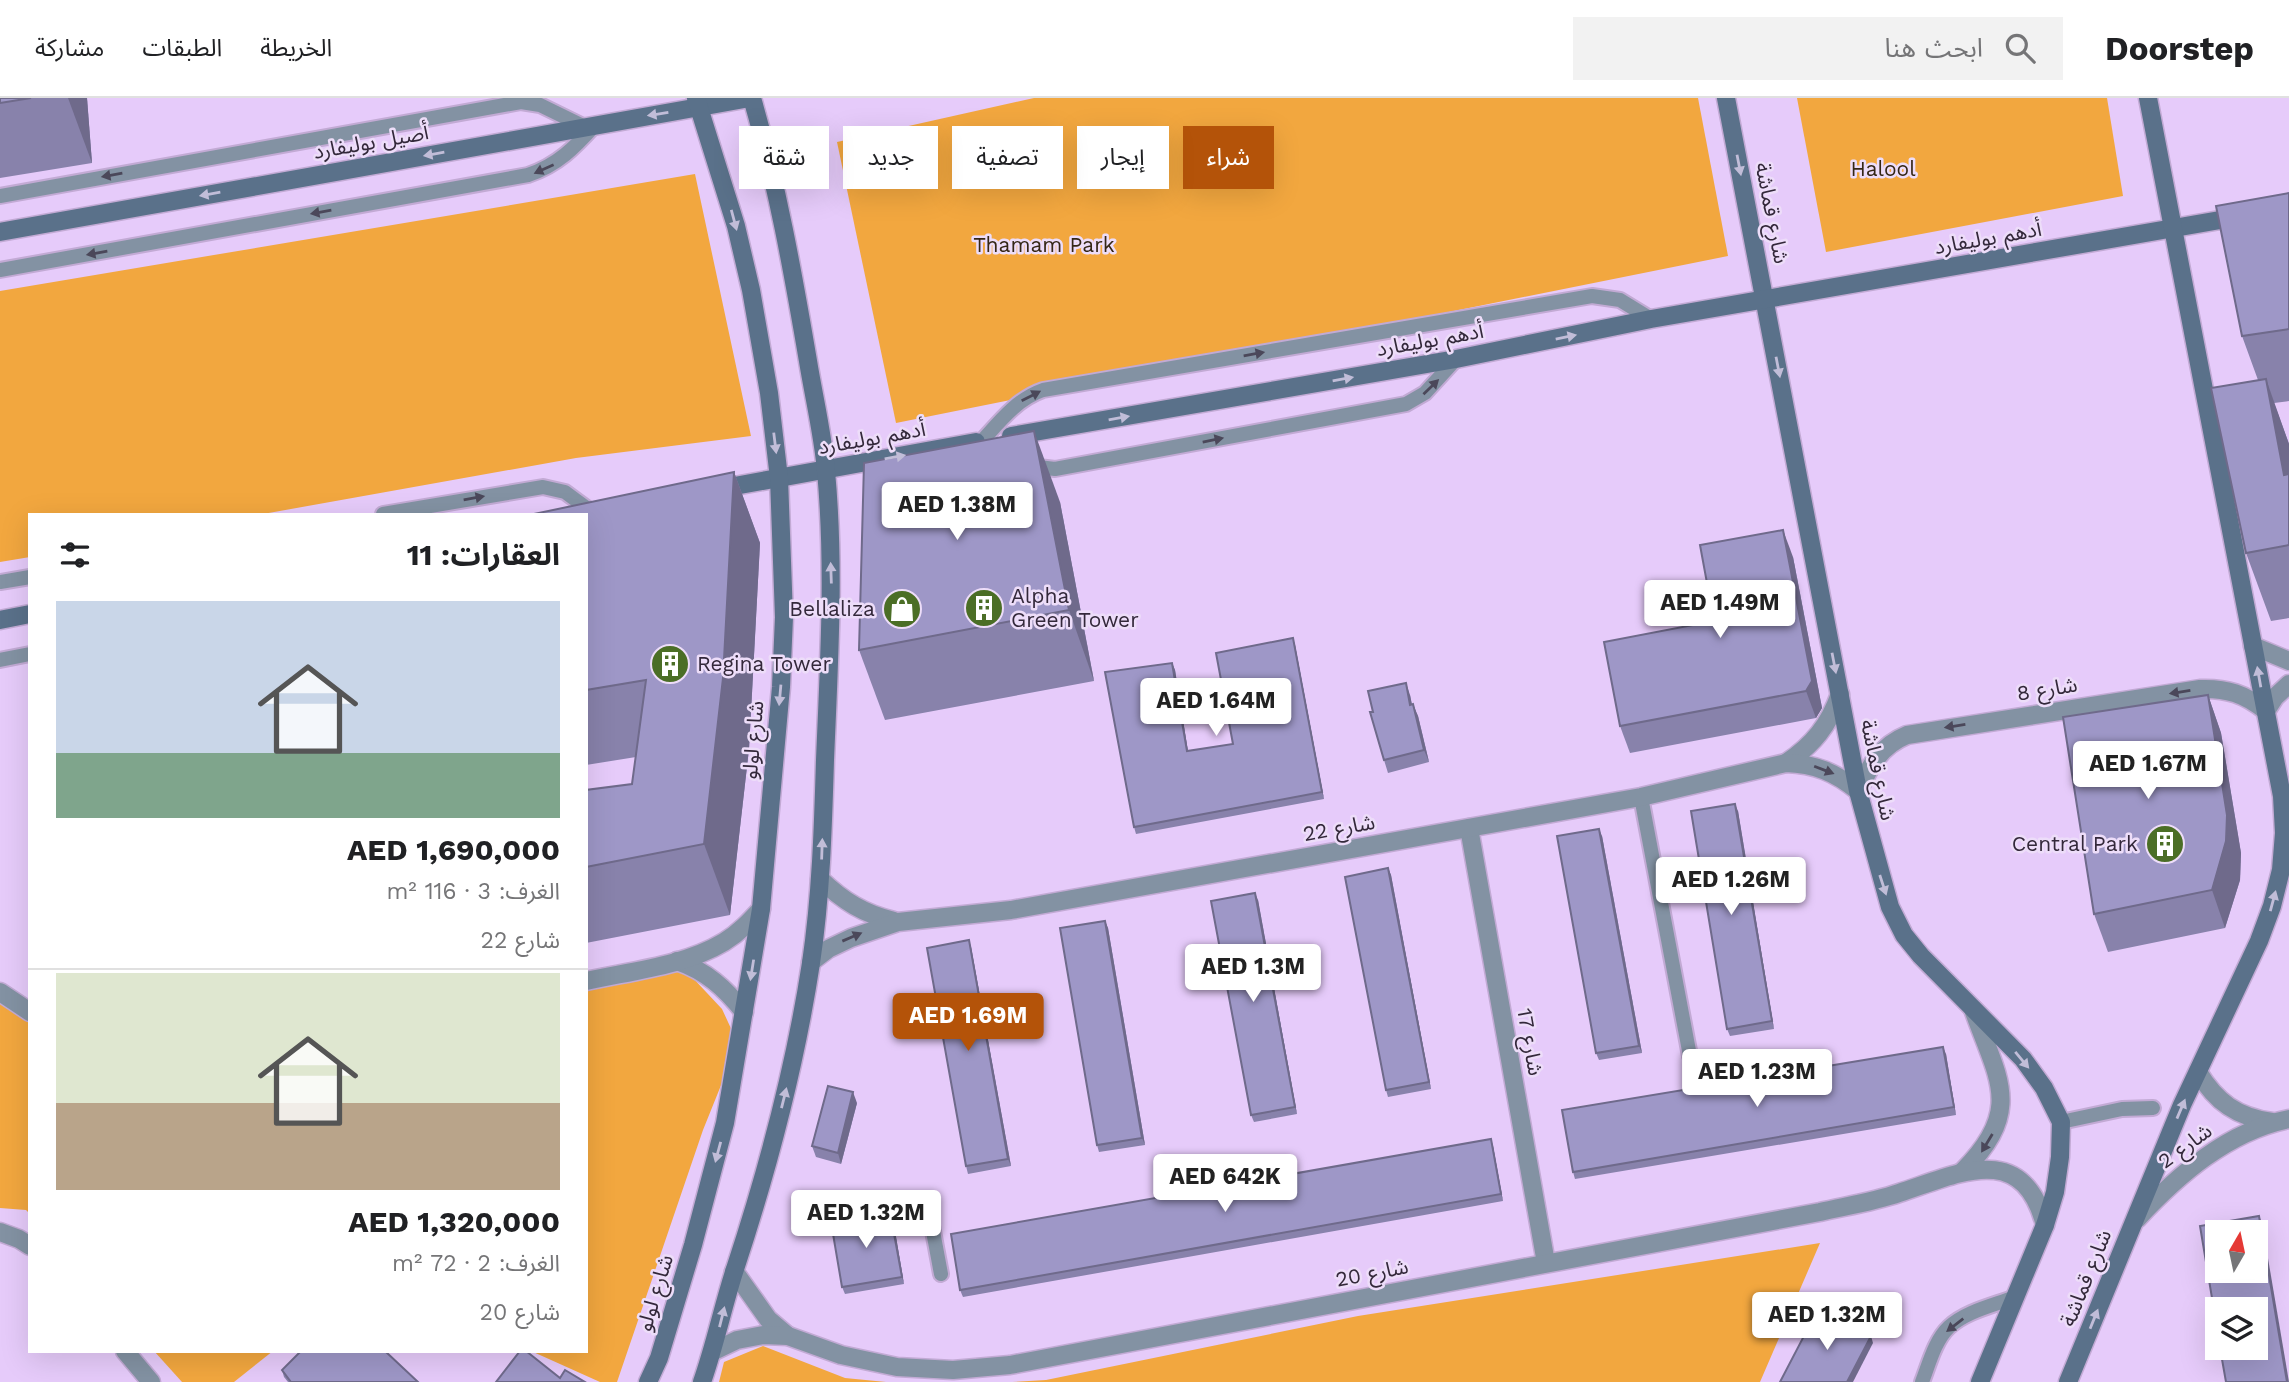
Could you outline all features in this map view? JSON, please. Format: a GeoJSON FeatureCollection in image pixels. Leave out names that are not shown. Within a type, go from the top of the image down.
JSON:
{"type":"FeatureCollection","features":[{"type":"Feature","properties":{"kind":"street","name":"أصيل بوليفارد"},"geometry":{"type":"LineString","coordinates":[[0,232],[590,126],[698,103],[751,98]]}},
{"type":"Feature","properties":{"kind":"street"},"geometry":{"type":"LineString","coordinates":[[702,1382],[714,1350],[734,1271],[771,1151],[794,1058],[811,962],[820,879],[831,586],[826,470],[794,281],[768,152],[751,98]]}},
{"type":"Feature","properties":{"kind":"street","name":"شارع قماشة"},"geometry":{"type":"LineString","coordinates":[[1726,98],[1858,791],[1890,907],[1904,935],[2023,1059],[2044,1088],[2060,1122],[2060,1157],[2055,1192],[2045,1225],[1980,1382]]}},
{"type":"Feature","properties":{"kind":"street","name":"شارع قماشة"},"geometry":{"type":"LineString","coordinates":[[2068,1382],[2198,1072],[2259,941],[2281,870],[2284,833],[2282,796],[2148,98]]}},
{"type":"Feature","properties":{"kind":"street","name":"شارع لولو"},"geometry":{"type":"LineString","coordinates":[[648,1382],[659,1358],[726,1123],[761,909],[781,687],[784,594],[779,478],[769,393],[751,290],[725,188],[698,103]]}},
{"type":"Feature","properties":{"kind":"street","name":"أدهم بوليفارد"},"geometry":{"type":"LineString","coordinates":[[695,493],[1456,359],[1651,319],[2289,208]]}},
{"type":"Feature","properties":{"kind":"street"},"geometry":{"type":"LineString","coordinates":[[0,620],[28,614]]}},
{"type":"Feature","properties":{"kind":"street"},"geometry":{"type":"LineString","coordinates":[[2253,646],[2289,662]]}},
{"type":"Feature","properties":{"kind":"street"},"geometry":{"type":"LineString","coordinates":[[2266,712],[2275,697],[2289,684]]}},
{"type":"Feature","properties":{"kind":"street","name":"شارع 8"},"geometry":{"type":"LineString","coordinates":[[1858,791],[1882,750],[1893,741],[1922,731],[2218,688],[2236,692],[2252,700],[2266,712]]}},
{"type":"Feature","properties":{"kind":"street","name":"شارع 22"},"geometry":{"type":"LineString","coordinates":[[1786,763],[1804,751],[1820,734],[1832,715],[1840,694]]}},
{"type":"Feature","properties":{"kind":"street","name":"شارع 22"},"geometry":{"type":"LineString","coordinates":[[811,962],[828,948],[898,922],[1011,910],[1469,828],[1641,797],[1786,763],[1825,769],[1858,791]]}},
{"type":"Feature","properties":{"kind":"street","name":"شارع 17"},"geometry":{"type":"LineString","coordinates":[[1469,828],[1546,1263]]}},
{"type":"Feature","properties":{"kind":"street","name":"شارع 22"},"geometry":{"type":"LineString","coordinates":[[820,879],[855,908],[898,922]]}},
{"type":"Feature","properties":{"kind":"street"},"geometry":{"type":"LineString","coordinates":[[588,981],[677,961],[724,942],[744,927],[761,909]]}},
{"type":"Feature","properties":{"kind":"street"},"geometry":{"type":"LineString","coordinates":[[677,961],[698,968],[715,981],[744,1012]]}},
{"type":"Feature","properties":{"kind":"street"},"geometry":{"type":"LineString","coordinates":[[0,992],[28,1011]]}},
{"type":"Feature","properties":{"kind":"street","name":"شارع 20"},"geometry":{"type":"LineString","coordinates":[[1963,1171],[1981,1153],[1994,1131],[2001,1107],[2000,1082],[1973,1009]]}},
{"type":"Feature","properties":{"kind":"street","name":"شارع 2"},"geometry":{"type":"LineString","coordinates":[[2198,1072],[2208,1088],[2228,1107],[2253,1119],[2281,1121]]}},
{"type":"Feature","properties":{"kind":"street","name":"شارع 2"},"geometry":{"type":"LineString","coordinates":[[2134,1221],[2164,1190],[2197,1163],[2233,1140],[2281,1121]]}},
{"type":"Feature","properties":{"kind":"street","name":"شارع 20"},"geometry":{"type":"LineString","coordinates":[[714,1350],[750,1337],[788,1336],[841,1355],[897,1367],[964,1369],[1010,1365],[1820,1212],[1896,1194],[1963,1171],[1989,1169],[2014,1177],[2029,1190],[2040,1206],[2045,1225]]}},
{"type":"Feature","properties":{"kind":"street"},"geometry":{"type":"LineString","coordinates":[[0,1232],[28,1245]]}},
{"type":"Feature","properties":{"kind":"street","name":"شارع 20"},"geometry":{"type":"LineString","coordinates":[[734,1271],[768,1319],[788,1336]]}},
{"type":"Feature","properties":{"kind":"street"},"geometry":{"type":"LineString","coordinates":[[127,1353],[151,1382]]}},
{"type":"Feature","properties":{"kind":"lane"},"geometry":{"type":"LineString","coordinates":[[0,196],[521,102],[540,104],[590,126],[561,160],[528,175],[0,270]]}},
{"type":"Feature","properties":{"kind":"lane"},"geometry":{"type":"LineString","coordinates":[[1456,359],[1425,393],[1406,404],[1055,469],[1030,466],[982,441],[1019,402],[1043,390],[1592,296],[1619,300],[1651,319]]}},
{"type":"Feature","properties":{"kind":"lane"},"geometry":{"type":"LineString","coordinates":[[389,513],[543,487],[565,492],[591,515]]}},
{"type":"Feature","properties":{"kind":"lane"},"geometry":{"type":"LineString","coordinates":[[0,582],[28,577]]}},
{"type":"Feature","properties":{"kind":"lane"},"geometry":{"type":"LineString","coordinates":[[0,660],[28,654]]}},
{"type":"Feature","properties":{"kind":"lane"},"geometry":{"type":"LineString","coordinates":[[1641,797],[1689,1056]]}},
{"type":"Feature","properties":{"kind":"lane"},"geometry":{"type":"LineString","coordinates":[[2060,1122],[2122,1109],[2154,1108]]}},
{"type":"Feature","properties":{"kind":"lane"},"geometry":{"type":"LineString","coordinates":[[927,1199],[942,1274]]}},
{"type":"Feature","properties":{"kind":"lane"},"geometry":{"type":"LineString","coordinates":[[1922,1382],[1948,1327],[2015,1297]]}},
{"type":"Feature","properties":{"kind":"green space","name":"Thamam Park"},"geometry":{"type":"Polygon","coordinates":[[[1034,98],[1698,98],[1728,256],[896,423],[847,189],[938,189],[938,126],[909,126],[1034,98]]]}},
{"type":"Feature","properties":{"kind":"green space","name":"Halool"},"geometry":{"type":"Polygon","coordinates":[[[1797,98],[2107,98],[2123,196],[1826,252],[1797,98]]]}},
{"type":"Feature","properties":{"kind":"green space","name":"Thamam Park"},"geometry":{"type":"Polygon","coordinates":[[[843,141],[843,171],[837,142],[843,141]]]}},
{"type":"Feature","properties":{"kind":"green space"},"geometry":{"type":"Polygon","coordinates":[[[695,174],[751,436],[576,458],[269,513],[28,513],[28,557],[0,562],[0,291],[695,174]]]}},
{"type":"Feature","properties":{"kind":"green space"},"geometry":{"type":"Polygon","coordinates":[[[677,961],[722,1009],[734,1035],[732,1058],[703,1130],[617,1382],[600,1382],[535,1353],[588,1353],[588,981],[677,961]]]}},
{"type":"Feature","properties":{"kind":"green space"},"geometry":{"type":"Polygon","coordinates":[[[0,1002],[28,1020],[28,1212],[0,1208],[0,1002]]]}},
{"type":"Feature","properties":{"kind":"green space"},"geometry":{"type":"Polygon","coordinates":[[[1820,1243],[1760,1382],[1012,1382],[1046,1380],[1358,1316],[1820,1243]]]}},
{"type":"Feature","properties":{"kind":"green space"},"geometry":{"type":"Polygon","coordinates":[[[763,1346],[845,1378],[886,1382],[719,1382],[724,1362],[763,1346]]]}},
{"type":"Feature","properties":{"kind":"green space"},"geometry":{"type":"Polygon","coordinates":[[[156,1353],[270,1353],[234,1382],[182,1382],[156,1353]]]}},
{"type":"Feature","properties":{"kind":"building"},"geometry":{"type":"Polygon","coordinates":[[[0,98],[31,98],[0,103],[0,98]]]}},
{"type":"Feature","properties":{"kind":"building"},"geometry":{"type":"Polygon","coordinates":[[[2289,193],[2289,329],[2242,336],[2216,206],[2289,193]]]}},
{"type":"Feature","properties":{"kind":"building"},"geometry":{"type":"Polygon","coordinates":[[[2266,379],[2284,475],[2289,474],[2289,545],[2246,553],[2211,388],[2266,379]]]}},
{"type":"Feature","properties":{"kind":"building"},"geometry":{"type":"Polygon","coordinates":[[[1034,431],[1069,610],[859,650],[864,463],[1034,431]]]}},
{"type":"Feature","properties":{"kind":"building"},"geometry":{"type":"Polygon","coordinates":[[[734,472],[723,678],[704,844],[588,867],[588,790],[632,784],[646,680],[588,690],[588,513],[539,513],[734,472]]]}},
{"type":"Feature","properties":{"kind":"building"},"geometry":{"type":"Polygon","coordinates":[[[1783,530],[1812,681],[1806,691],[1620,726],[1604,642],[1714,621],[1700,545],[1783,530]]]}},
{"type":"Feature","properties":{"kind":"building"},"geometry":{"type":"Polygon","coordinates":[[[1293,638],[1322,792],[1134,827],[1105,672],[1172,663],[1187,751],[1233,744],[1216,653],[1293,638]]]}},
{"type":"Feature","properties":{"kind":"building"},"geometry":{"type":"Polygon","coordinates":[[[1406,683],[1424,750],[1384,760],[1370,712],[1373,712],[1368,691],[1406,683]]]}},
{"type":"Feature","properties":{"kind":"building","name":"Central Park"},"geometry":{"type":"Polygon","coordinates":[[[2208,695],[2227,815],[2226,841],[2212,890],[2094,914],[2063,717],[2208,695]]]}},
{"type":"Feature","properties":{"kind":"building"},"geometry":{"type":"Polygon","coordinates":[[[1735,804],[1772,1021],[1727,1029],[1691,811],[1735,804]]]}},
{"type":"Feature","properties":{"kind":"building"},"geometry":{"type":"Polygon","coordinates":[[[1599,829],[1639,1046],[1596,1053],[1557,836],[1599,829]]]}},
{"type":"Feature","properties":{"kind":"building"},"geometry":{"type":"Polygon","coordinates":[[[1388,868],[1429,1082],[1386,1090],[1345,877],[1388,868]]]}},
{"type":"Feature","properties":{"kind":"building"},"geometry":{"type":"Polygon","coordinates":[[[1255,893],[1295,1107],[1251,1115],[1211,901],[1255,893]]]}},
{"type":"Feature","properties":{"kind":"building"},"geometry":{"type":"Polygon","coordinates":[[[1105,921],[1142,1138],[1097,1145],[1060,928],[1105,921]]]}},
{"type":"Feature","properties":{"kind":"building"},"geometry":{"type":"Polygon","coordinates":[[[969,940],[1008,1159],[966,1166],[927,948],[969,940]]]}},
{"type":"Feature","properties":{"kind":"building"},"geometry":{"type":"Polygon","coordinates":[[[1943,1047],[1954,1107],[1573,1172],[1562,1110],[1943,1047]]]}},
{"type":"Feature","properties":{"kind":"building"},"geometry":{"type":"Polygon","coordinates":[[[828,1086],[853,1092],[838,1153],[812,1146],[828,1086]]]}},
{"type":"Feature","properties":{"kind":"building"},"geometry":{"type":"Polygon","coordinates":[[[1491,1139],[1501,1194],[960,1290],[951,1234],[1491,1139]]]}},
{"type":"Feature","properties":{"kind":"building"},"geometry":{"type":"Polygon","coordinates":[[[890,1212],[902,1277],[842,1287],[831,1222],[890,1212]]]}},
{"type":"Feature","properties":{"kind":"building"},"geometry":{"type":"Polygon","coordinates":[[[2259,1216],[2260,1220],[2235,1220],[2259,1216]]]}},
{"type":"Feature","properties":{"kind":"building"},"geometry":{"type":"Polygon","coordinates":[[[2205,1225],[2205,1256],[2200,1226],[2205,1225]]]}},
{"type":"Feature","properties":{"kind":"building"},"geometry":{"type":"Polygon","coordinates":[[[2268,1269],[2287,1382],[2226,1382],[2222,1360],[2268,1360],[2268,1297],[2212,1297],[2210,1283],[2268,1283],[2268,1269]]]}},
{"type":"Feature","properties":{"kind":"building"},"geometry":{"type":"Polygon","coordinates":[[[1818,1309],[1871,1336],[1847,1382],[1780,1382],[1818,1309]]]}},
{"type":"Feature","properties":{"kind":"building"},"geometry":{"type":"Polygon","coordinates":[[[299,1353],[387,1353],[418,1382],[291,1382],[282,1370],[299,1353]]]}},
{"type":"Feature","properties":{"kind":"building"},"geometry":{"type":"Polygon","coordinates":[[[518,1353],[529,1353],[560,1378],[565,1370],[585,1382],[496,1382],[518,1353]]]}},
{"type":"Feature","properties":{"kind":"place","name":"Alpha Green Tower"},"geometry":{"type":"Point","coordinates":[984,608]}},
{"type":"Feature","properties":{"kind":"place","name":"Bellaliza"},"geometry":{"type":"Point","coordinates":[902,609]}},
{"type":"Feature","properties":{"kind":"place","name":"Regina Tower"},"geometry":{"type":"Point","coordinates":[670,664]}},
{"type":"Feature","properties":{"kind":"place","name":"Central Park"},"geometry":{"type":"Point","coordinates":[2165,844]}}]}
